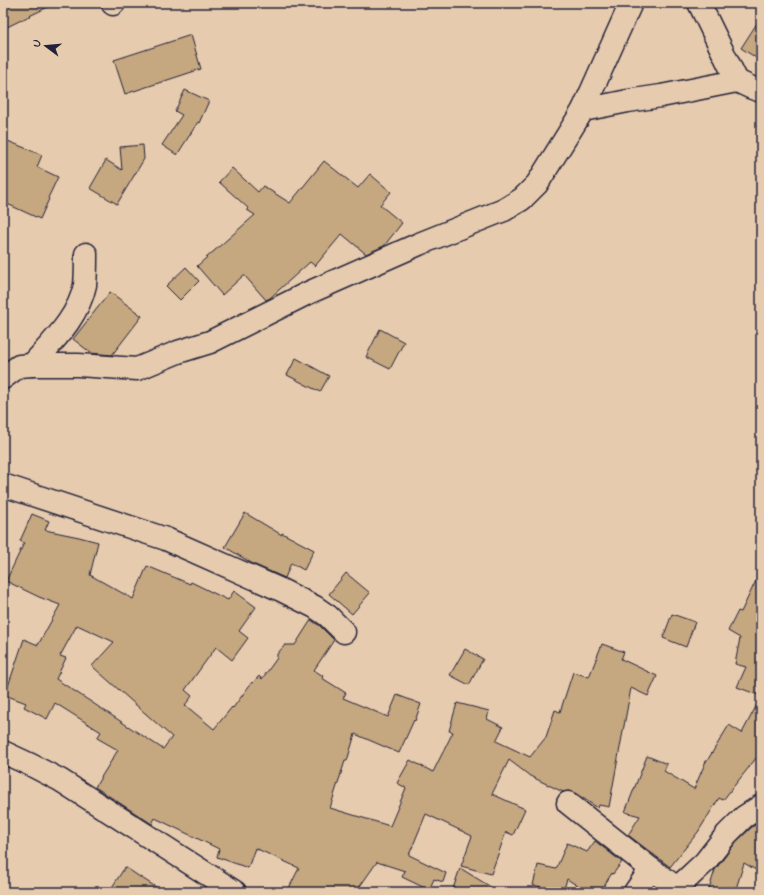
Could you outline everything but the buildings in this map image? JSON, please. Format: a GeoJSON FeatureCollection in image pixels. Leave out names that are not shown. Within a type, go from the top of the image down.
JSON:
{"type":"FeatureCollection","features":[{"type":"Feature","properties":{"kind":"street"},"geometry":{"type":"LineString","coordinates":[[3,378],[19,366],[32,365],[78,365],[137,369],[178,352],[210,342],[315,290],[418,244],[504,210],[522,199],[537,184],[583,110],[631,3]]}},
{"type":"Feature","properties":{"kind":"street"},"geometry":{"type":"LineString","coordinates":[[699,3],[737,81]]}},
{"type":"Feature","properties":{"kind":"street"},"geometry":{"type":"LineString","coordinates":[[583,110],[628,100],[661,96],[737,81],[761,91]]}},
{"type":"Feature","properties":{"kind":"street"},"geometry":{"type":"LineString","coordinates":[[32,365],[65,328],[76,311],[85,284],[86,254]]}},
{"type":"Feature","properties":{"kind":"street"},"geometry":{"type":"LineString","coordinates":[[3,486],[166,539],[281,590],[315,607],[328,616],[344,632]]}},
{"type":"Feature","properties":{"kind":"street"},"geometry":{"type":"LineString","coordinates":[[3,752],[60,780],[235,892]]}},
{"type":"Feature","properties":{"kind":"street"},"geometry":{"type":"LineString","coordinates":[[568,803],[676,890],[705,862],[727,834],[744,817],[761,806]]}},
{"type":"Feature","properties":{"kind":"street"},"geometry":{"type":"LineString","coordinates":[[635,892],[651,869]]}}]}
